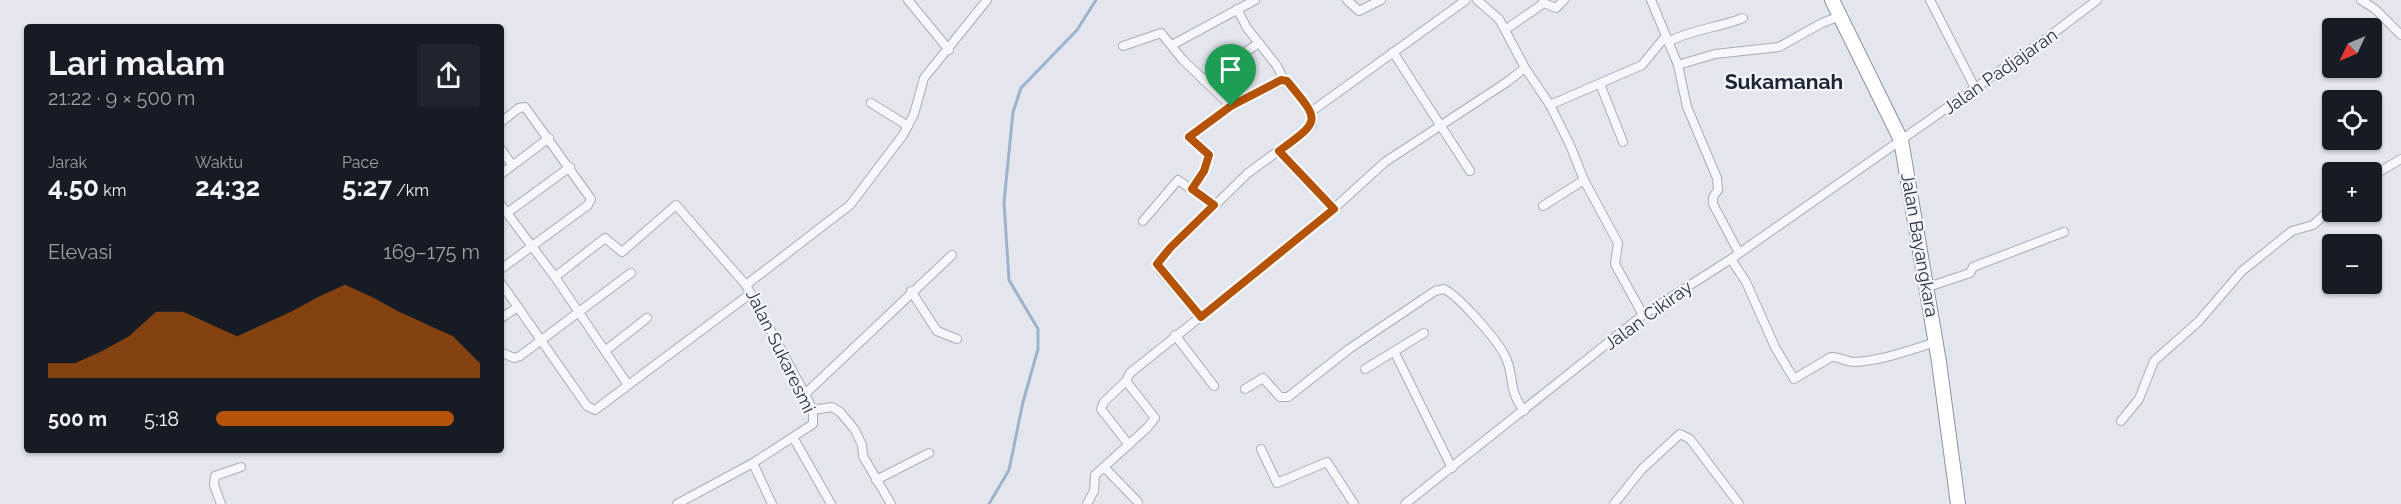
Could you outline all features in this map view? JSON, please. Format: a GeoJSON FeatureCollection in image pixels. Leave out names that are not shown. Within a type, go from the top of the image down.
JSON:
{"type":"FeatureCollection","features":[{"type":"Feature","properties":{"kind":"highway","name":"Jalan Bayangkara"},"geometry":{"type":"LineString","coordinates":[[1832,0],[1901,140],[1928,286],[1958,504]]}},
{"type":"Feature","properties":{"kind":"street"},"geometry":{"type":"LineString","coordinates":[[908,0],[949,50]]}},
{"type":"Feature","properties":{"kind":"street","name":"Jalan Sukaresmi"},"geometry":{"type":"LineString","coordinates":[[677,504],[753,463],[813,424],[813,411],[805,394],[746,285],[850,205],[878,171],[908,126],[924,78],[949,50],[987,0]]}},
{"type":"Feature","properties":{"kind":"street"},"geometry":{"type":"LineString","coordinates":[[1172,45],[1255,0]]}},
{"type":"Feature","properties":{"kind":"street"},"geometry":{"type":"LineString","coordinates":[[1347,0],[1359,11],[1381,0]]}},
{"type":"Feature","properties":{"kind":"street"},"geometry":{"type":"LineString","coordinates":[[1312,111],[1466,0]]}},
{"type":"Feature","properties":{"kind":"street"},"geometry":{"type":"LineString","coordinates":[[1477,0],[1499,19],[1525,68],[1550,105],[1584,180],[1618,243],[1615,264],[1643,315]]}},
{"type":"Feature","properties":{"kind":"street"},"geometry":{"type":"LineString","coordinates":[[1506,30],[1544,2],[1556,8],[1564,0]]}},
{"type":"Feature","properties":{"kind":"street"},"geometry":{"type":"LineString","coordinates":[[1651,0],[1678,65],[1687,107],[1717,178],[1718,190],[1713,197],[1713,204],[1739,253]]}},
{"type":"Feature","properties":{"kind":"street"},"geometry":{"type":"LineString","coordinates":[[1930,0],[1975,88]]}},
{"type":"Feature","properties":{"kind":"street","name":"Jalan Padjajaran"},"geometry":{"type":"LineString","coordinates":[[1901,140],[2097,0]]}},
{"type":"Feature","properties":{"kind":"street"},"geometry":{"type":"LineString","coordinates":[[2361,0],[2375,9],[2401,35]]}},
{"type":"Feature","properties":{"kind":"street"},"geometry":{"type":"LineString","coordinates":[[1201,317],[1157,264],[1170,248],[1248,173],[1309,128],[1312,122],[1312,111],[1284,80],[1277,66],[1237,9]]}},
{"type":"Feature","properties":{"kind":"street"},"geometry":{"type":"LineString","coordinates":[[1678,65],[1715,54],[1779,46],[1840,16]]}},
{"type":"Feature","properties":{"kind":"street"},"geometry":{"type":"LineString","coordinates":[[1550,105],[1642,65],[1667,40],[1686,32],[1723,26],[1743,18]]}},
{"type":"Feature","properties":{"kind":"street"},"geometry":{"type":"LineString","coordinates":[[1123,46],[1159,32],[1203,80],[1231,106]]}},
{"type":"Feature","properties":{"kind":"street"},"geometry":{"type":"LineString","coordinates":[[1203,80],[1259,43]]}},
{"type":"Feature","properties":{"kind":"street"},"geometry":{"type":"LineString","coordinates":[[1393,52],[1470,171]]}},
{"type":"Feature","properties":{"kind":"street"},"geometry":{"type":"LineString","coordinates":[[1129,445],[1101,409],[1104,402],[1126,381],[1130,373],[1334,209],[1385,162],[1441,127],[1525,68]]}},
{"type":"Feature","properties":{"kind":"street"},"geometry":{"type":"LineString","coordinates":[[1192,189],[1204,171],[1209,155],[1189,137],[1231,106],[1284,80]]}},
{"type":"Feature","properties":{"kind":"street"},"geometry":{"type":"LineString","coordinates":[[1600,84],[1623,141]]}},
{"type":"Feature","properties":{"kind":"street"},"geometry":{"type":"LineString","coordinates":[[871,103],[908,126]]}},
{"type":"Feature","properties":{"kind":"street"},"geometry":{"type":"LineString","coordinates":[[504,120],[523,106],[591,196],[591,202],[504,267]]}},
{"type":"Feature","properties":{"kind":"street"},"geometry":{"type":"LineString","coordinates":[[504,172],[549,138]]}},
{"type":"Feature","properties":{"kind":"street","name":"Jalan Cikiray"},"geometry":{"type":"LineString","coordinates":[[1405,504],[1643,315],[1731,259],[1901,140]]}},
{"type":"Feature","properties":{"kind":"street"},"geometry":{"type":"LineString","coordinates":[[1279,151],[1334,209]]}},
{"type":"Feature","properties":{"kind":"street"},"geometry":{"type":"LineString","coordinates":[[504,153],[512,165]]}},
{"type":"Feature","properties":{"kind":"street"},"geometry":{"type":"LineString","coordinates":[[2382,170],[2401,159]]}},
{"type":"Feature","properties":{"kind":"street"},"geometry":{"type":"LineString","coordinates":[[507,213],[570,167]]}},
{"type":"Feature","properties":{"kind":"street"},"geometry":{"type":"LineString","coordinates":[[1543,206],[1584,180]]}},
{"type":"Feature","properties":{"kind":"street"},"geometry":{"type":"LineString","coordinates":[[1143,221],[1174,182],[1181,181],[1214,205]]}},
{"type":"Feature","properties":{"kind":"street"},"geometry":{"type":"LineString","coordinates":[[555,277],[605,238],[622,252],[676,205],[746,285]]}},
{"type":"Feature","properties":{"kind":"street"},"geometry":{"type":"LineString","coordinates":[[504,209],[555,277],[628,386]]}},
{"type":"Feature","properties":{"kind":"street"},"geometry":{"type":"LineString","coordinates":[[2121,422],[2139,399],[2154,361],[2198,322],[2227,292],[2242,271],[2292,231],[2313,225],[2322,217]]}},
{"type":"Feature","properties":{"kind":"street"},"geometry":{"type":"LineString","coordinates":[[1928,286],[1970,273],[1973,267],[2064,232]]}},
{"type":"Feature","properties":{"kind":"street"},"geometry":{"type":"LineString","coordinates":[[805,394],[911,291],[952,255]]}},
{"type":"Feature","properties":{"kind":"street"},"geometry":{"type":"LineString","coordinates":[[1731,259],[1746,282],[1775,347],[1794,379],[1831,357],[1837,356],[1852,362],[1891,356],[1936,342]]}},
{"type":"Feature","properties":{"kind":"street"},"geometry":{"type":"LineString","coordinates":[[504,355],[517,357],[579,314],[631,273]]}},
{"type":"Feature","properties":{"kind":"street"},"geometry":{"type":"LineString","coordinates":[[504,287],[590,409],[598,410],[750,294]]}},
{"type":"Feature","properties":{"kind":"street"},"geometry":{"type":"LineString","coordinates":[[1245,389],[1263,378],[1280,397],[1288,397],[1349,349],[1435,291],[1444,289],[1477,320],[1504,354],[1510,369],[1512,390],[1524,411]]}},
{"type":"Feature","properties":{"kind":"street"},"geometry":{"type":"LineString","coordinates":[[911,291],[937,331],[957,339]]}},
{"type":"Feature","properties":{"kind":"street"},"geometry":{"type":"LineString","coordinates":[[504,316],[518,307]]}},
{"type":"Feature","properties":{"kind":"street"},"geometry":{"type":"LineString","coordinates":[[605,351],[647,318]]}},
{"type":"Feature","properties":{"kind":"street"},"geometry":{"type":"LineString","coordinates":[[1365,369],[1395,353],[1424,333]]}},
{"type":"Feature","properties":{"kind":"street"},"geometry":{"type":"LineString","coordinates":[[1175,335],[1214,386]]}},
{"type":"Feature","properties":{"kind":"street"},"geometry":{"type":"LineString","coordinates":[[1395,353],[1452,468]]}},
{"type":"Feature","properties":{"kind":"street"},"geometry":{"type":"LineString","coordinates":[[1087,504],[1094,491],[1094,478],[1155,418],[1126,381]]}},
{"type":"Feature","properties":{"kind":"street"},"geometry":{"type":"LineString","coordinates":[[813,411],[829,407],[840,412],[861,443],[862,454],[891,504]]}},
{"type":"Feature","properties":{"kind":"street"},"geometry":{"type":"LineString","coordinates":[[1614,504],[1650,461],[1680,434],[1690,439],[1739,504]]}},
{"type":"Feature","properties":{"kind":"street"},"geometry":{"type":"LineString","coordinates":[[793,437],[831,504]]}},
{"type":"Feature","properties":{"kind":"street"},"geometry":{"type":"LineString","coordinates":[[1261,449],[1277,483],[1328,462],[1354,504]]}},
{"type":"Feature","properties":{"kind":"street"},"geometry":{"type":"LineString","coordinates":[[876,480],[929,453]]}},
{"type":"Feature","properties":{"kind":"street"},"geometry":{"type":"LineString","coordinates":[[753,463],[772,504]]}},
{"type":"Feature","properties":{"kind":"street"},"geometry":{"type":"LineString","coordinates":[[221,504],[214,485],[215,476],[241,467]]}},
{"type":"Feature","properties":{"kind":"street"},"geometry":{"type":"LineString","coordinates":[[1104,467],[1138,502]]}},
{"type":"Feature","properties":{"kind":"waterway"},"geometry":{"type":"LineString","coordinates":[[989,504],[1009,470],[1023,402],[1038,349],[1038,329],[1009,280],[1004,202],[1013,112],[1021,88],[1077,30],[1096,0]]}},
{"type":"Feature","properties":{"kind":"district","name":"Sukamanah"},"geometry":{"type":"Point","coordinates":[1784,81]}},
{"type":"Feature","properties":{"kind":"route"},"geometry":{"type":"LineString","coordinates":[[1281,80],[1287,81],[1312,111],[1312,124],[1279,151],[1334,209],[1201,317],[1157,264],[1214,205],[1192,189],[1204,171],[1209,155],[1188,139],[1231,106],[1281,80]]}}]}
